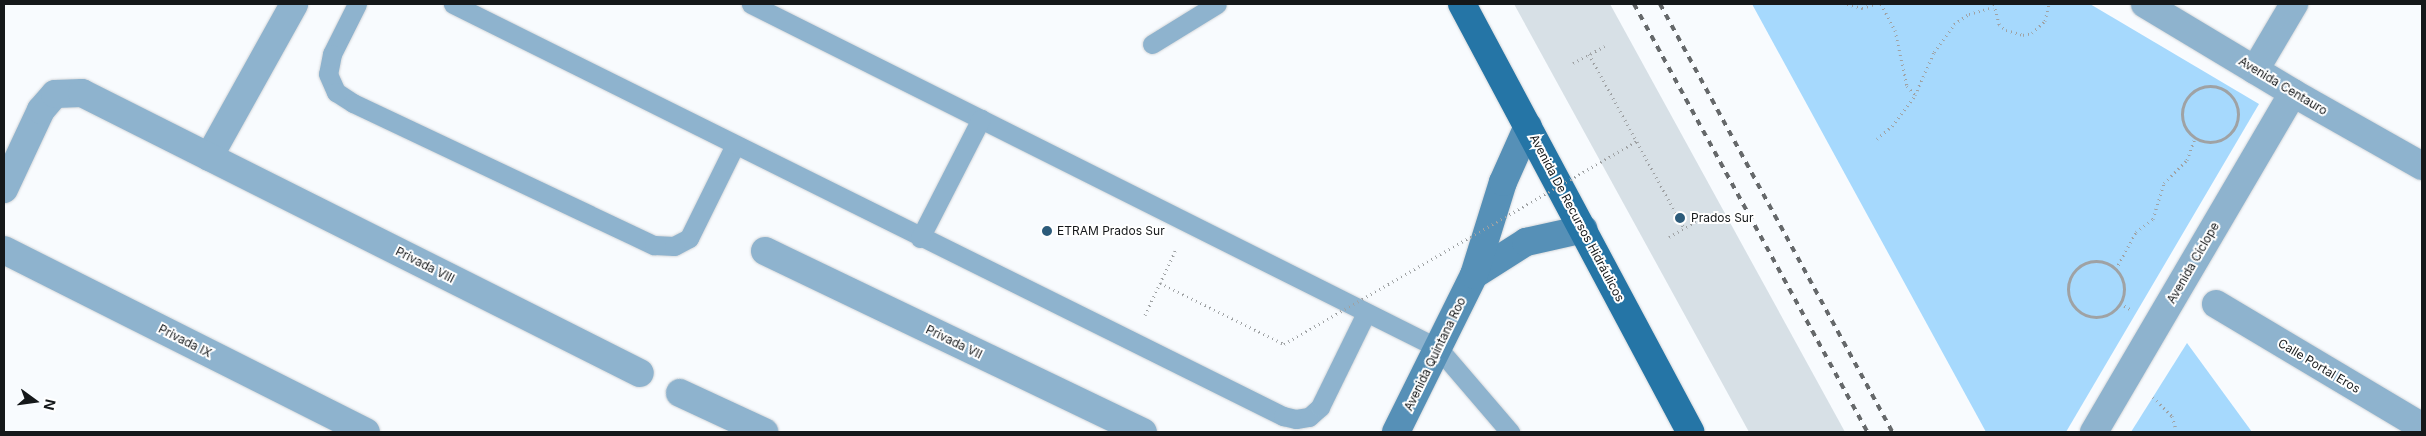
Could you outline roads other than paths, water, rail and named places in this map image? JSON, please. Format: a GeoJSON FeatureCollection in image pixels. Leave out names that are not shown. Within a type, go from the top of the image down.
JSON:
{"type":"FeatureCollection","features":[{"type":"Feature","properties":{"kind":"main road","name":"Avenida De Recursos Hidráulicos"},"geometry":{"type":"LineString","coordinates":[[1462,4],[1691,432]]}},
{"type":"Feature","properties":{"kind":"main road","name":"Avenida Quintana Roo"},"geometry":{"type":"LineString","coordinates":[[1396,432],[1474,275],[1504,182],[1528,126]]}},
{"type":"Feature","properties":{"kind":"main road"},"geometry":{"type":"LineString","coordinates":[[1474,275],[1526,242],[1584,229]]}},
{"type":"Feature","properties":{"kind":"street"},"geometry":{"type":"LineString","coordinates":[[209,157],[294,4]]}},
{"type":"Feature","properties":{"kind":"street","name":"Avenida Centauro"},"geometry":{"type":"LineString","coordinates":[[2145,4],[2293,93],[2422,166]]}},
{"type":"Feature","properties":{"kind":"street"},"geometry":{"type":"LineString","coordinates":[[2255,70],[2294,4]]}},
{"type":"Feature","properties":{"kind":"street","name":"Privada VIII"},"geometry":{"type":"LineString","coordinates":[[4,189],[40,110],[55,94],[82,93],[640,373]]}},
{"type":"Feature","properties":{"kind":"street","name":"Avenida Cíclope"},"geometry":{"type":"LineString","coordinates":[[2094,432],[2293,93]]}},
{"type":"Feature","properties":{"kind":"street","name":"Privada IX"},"geometry":{"type":"LineString","coordinates":[[4,250],[366,432]]}},
{"type":"Feature","properties":{"kind":"street","name":"Privada VII"},"geometry":{"type":"LineString","coordinates":[[766,251],[1143,432]]}},
{"type":"Feature","properties":{"kind":"street","name":"Calle Portal Eros"},"geometry":{"type":"LineString","coordinates":[[2216,304],[2422,427]]}},
{"type":"Feature","properties":{"kind":"street"},"geometry":{"type":"LineString","coordinates":[[680,393],[764,432]]}},
{"type":"Feature","properties":{"kind":"lane"},"geometry":{"type":"LineString","coordinates":[[357,4],[332,54],[328,74],[336,92],[353,103],[654,245],[674,246],[689,238],[735,146]]}},
{"type":"Feature","properties":{"kind":"lane"},"geometry":{"type":"LineString","coordinates":[[453,4],[1131,343],[1283,416],[1296,419],[1309,416],[1320,407],[1366,313]]}},
{"type":"Feature","properties":{"kind":"lane"},"geometry":{"type":"LineString","coordinates":[[751,4],[1438,348],[1510,432]]}},
{"type":"Feature","properties":{"kind":"lane"},"geometry":{"type":"LineString","coordinates":[[1152,44],[1217,4]]}},
{"type":"Feature","properties":{"kind":"lane"},"geometry":{"type":"LineString","coordinates":[[920,238],[981,119]]}},
{"type":"Feature","properties":{"kind":"railway"},"geometry":{"type":"LineString","coordinates":[[1634,4],[1867,432]]}},
{"type":"Feature","properties":{"kind":"railway"},"geometry":{"type":"LineString","coordinates":[[1660,4],[1892,432]]}},
{"type":"Feature","properties":{"kind":"place","name":"Prados Sur"},"geometry":{"type":"Point","coordinates":[1680,218]}},
{"type":"Feature","properties":{"kind":"place","name":"ETRAM Prados Sur"},"geometry":{"type":"Point","coordinates":[1047,231]}}]}
